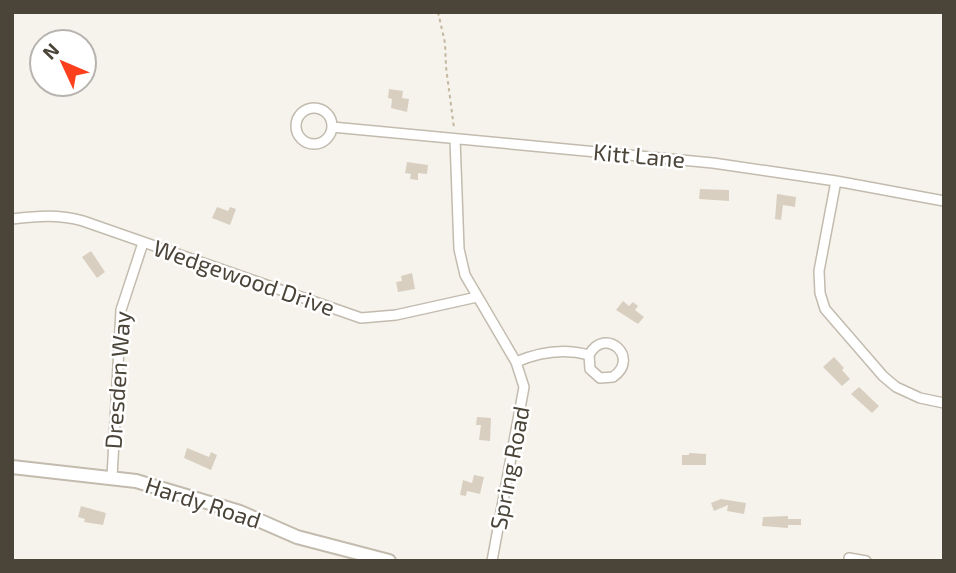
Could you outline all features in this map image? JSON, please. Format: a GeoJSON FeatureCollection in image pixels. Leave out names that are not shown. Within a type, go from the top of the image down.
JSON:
{"type":"FeatureCollection","features":[{"type":"Feature","properties":{"kind":"street"},"geometry":{"type":"LineString","coordinates":[[314,108],[325,111],[330,116],[332,127],[328,138],[317,144],[306,142],[296,128],[299,116],[314,108]]}},
{"type":"Feature","properties":{"kind":"street","name":"Kitt Lane"},"geometry":{"type":"LineString","coordinates":[[332,127],[713,163],[836,181],[944,201]]}},
{"type":"Feature","properties":{"kind":"street","name":"Spring Road"},"geometry":{"type":"LineString","coordinates":[[455,139],[459,249],[465,275],[523,378],[524,397],[492,561]]}},
{"type":"Feature","properties":{"kind":"street"},"geometry":{"type":"LineString","coordinates":[[836,181],[820,271],[820,293],[825,309],[883,376],[896,387],[920,398],[944,403]]}},
{"type":"Feature","properties":{"kind":"street","name":"Wedgewood Drive"},"geometry":{"type":"LineString","coordinates":[[12,219],[65,216],[361,318],[396,315],[477,297]]}},
{"type":"Feature","properties":{"kind":"street","name":"Dresden Way"},"geometry":{"type":"LineString","coordinates":[[112,477],[121,310],[143,243]]}},
{"type":"Feature","properties":{"kind":"street"},"geometry":{"type":"LineString","coordinates":[[612,344],[622,353],[623,364],[616,375],[603,378],[592,372],[588,362],[589,355],[598,345],[612,344]]}},
{"type":"Feature","properties":{"kind":"street"},"geometry":{"type":"LineString","coordinates":[[516,362],[542,352],[577,352],[589,355]]}},
{"type":"Feature","properties":{"kind":"street","name":"Hardy Road"},"geometry":{"type":"LineString","coordinates":[[12,467],[136,481],[240,512],[297,537],[389,561]]}},
{"type":"Feature","properties":{"kind":"street"},"geometry":{"type":"LineString","coordinates":[[849,558],[866,561]]}},
{"type":"Feature","properties":{"kind":"path"},"geometry":{"type":"LineString","coordinates":[[438,12],[445,43],[455,139]]}},
{"type":"Feature","properties":{"kind":"building"},"geometry":{"type":"Polygon","coordinates":[[[389,89],[403,91],[402,98],[409,99],[407,112],[391,108],[389,89]]]}},
{"type":"Feature","properties":{"kind":"building"},"geometry":{"type":"Polygon","coordinates":[[[407,162],[428,165],[427,174],[418,173],[418,180],[410,179],[411,174],[405,173],[407,162]]]}},
{"type":"Feature","properties":{"kind":"building"},"geometry":{"type":"Polygon","coordinates":[[[700,189],[729,190],[729,201],[699,199],[700,189]]]}},
{"type":"Feature","properties":{"kind":"building"},"geometry":{"type":"Polygon","coordinates":[[[777,194],[796,197],[795,207],[783,205],[781,220],[775,219],[777,194]]]}},
{"type":"Feature","properties":{"kind":"building"},"geometry":{"type":"Polygon","coordinates":[[[217,207],[228,211],[230,207],[236,209],[230,225],[212,218],[217,207]]]}},
{"type":"Feature","properties":{"kind":"building"},"geometry":{"type":"Polygon","coordinates":[[[91,251],[105,272],[97,278],[82,257],[91,251]]]}},
{"type":"Feature","properties":{"kind":"building"},"geometry":{"type":"Polygon","coordinates":[[[412,273],[415,289],[398,292],[396,282],[402,281],[401,276],[412,273]]]}},
{"type":"Feature","properties":{"kind":"building"},"geometry":{"type":"Polygon","coordinates":[[[623,301],[629,306],[633,302],[638,306],[635,310],[644,317],[638,324],[616,310],[623,301]]]}},
{"type":"Feature","properties":{"kind":"building"},"geometry":{"type":"Polygon","coordinates":[[[834,357],[850,379],[842,386],[823,367],[834,357]]]}},
{"type":"Feature","properties":{"kind":"building"},"geometry":{"type":"Polygon","coordinates":[[[859,387],[879,406],[872,413],[851,394],[859,387]]]}},
{"type":"Feature","properties":{"kind":"building"},"geometry":{"type":"Polygon","coordinates":[[[477,417],[491,418],[490,441],[479,440],[481,425],[476,425],[477,417]]]}},
{"type":"Feature","properties":{"kind":"building"},"geometry":{"type":"Polygon","coordinates":[[[187,448],[209,457],[211,452],[217,455],[211,470],[184,458],[187,448]]]}},
{"type":"Feature","properties":{"kind":"building"},"geometry":{"type":"Polygon","coordinates":[[[706,454],[706,465],[682,465],[682,455],[706,454]]]}},
{"type":"Feature","properties":{"kind":"building"},"geometry":{"type":"Polygon","coordinates":[[[474,475],[484,477],[480,494],[467,491],[466,496],[460,495],[463,480],[472,483],[474,475]]]}},
{"type":"Feature","properties":{"kind":"building"},"geometry":{"type":"Polygon","coordinates":[[[721,499],[746,503],[744,514],[727,511],[728,505],[714,511],[711,503],[721,499]]]}},
{"type":"Feature","properties":{"kind":"building"},"geometry":{"type":"Polygon","coordinates":[[[81,506],[106,513],[103,525],[84,522],[85,519],[78,517],[81,506]]]}},
{"type":"Feature","properties":{"kind":"building"},"geometry":{"type":"Polygon","coordinates":[[[788,516],[788,519],[801,519],[801,525],[788,525],[788,528],[762,526],[763,517],[788,516]]]}}]}
